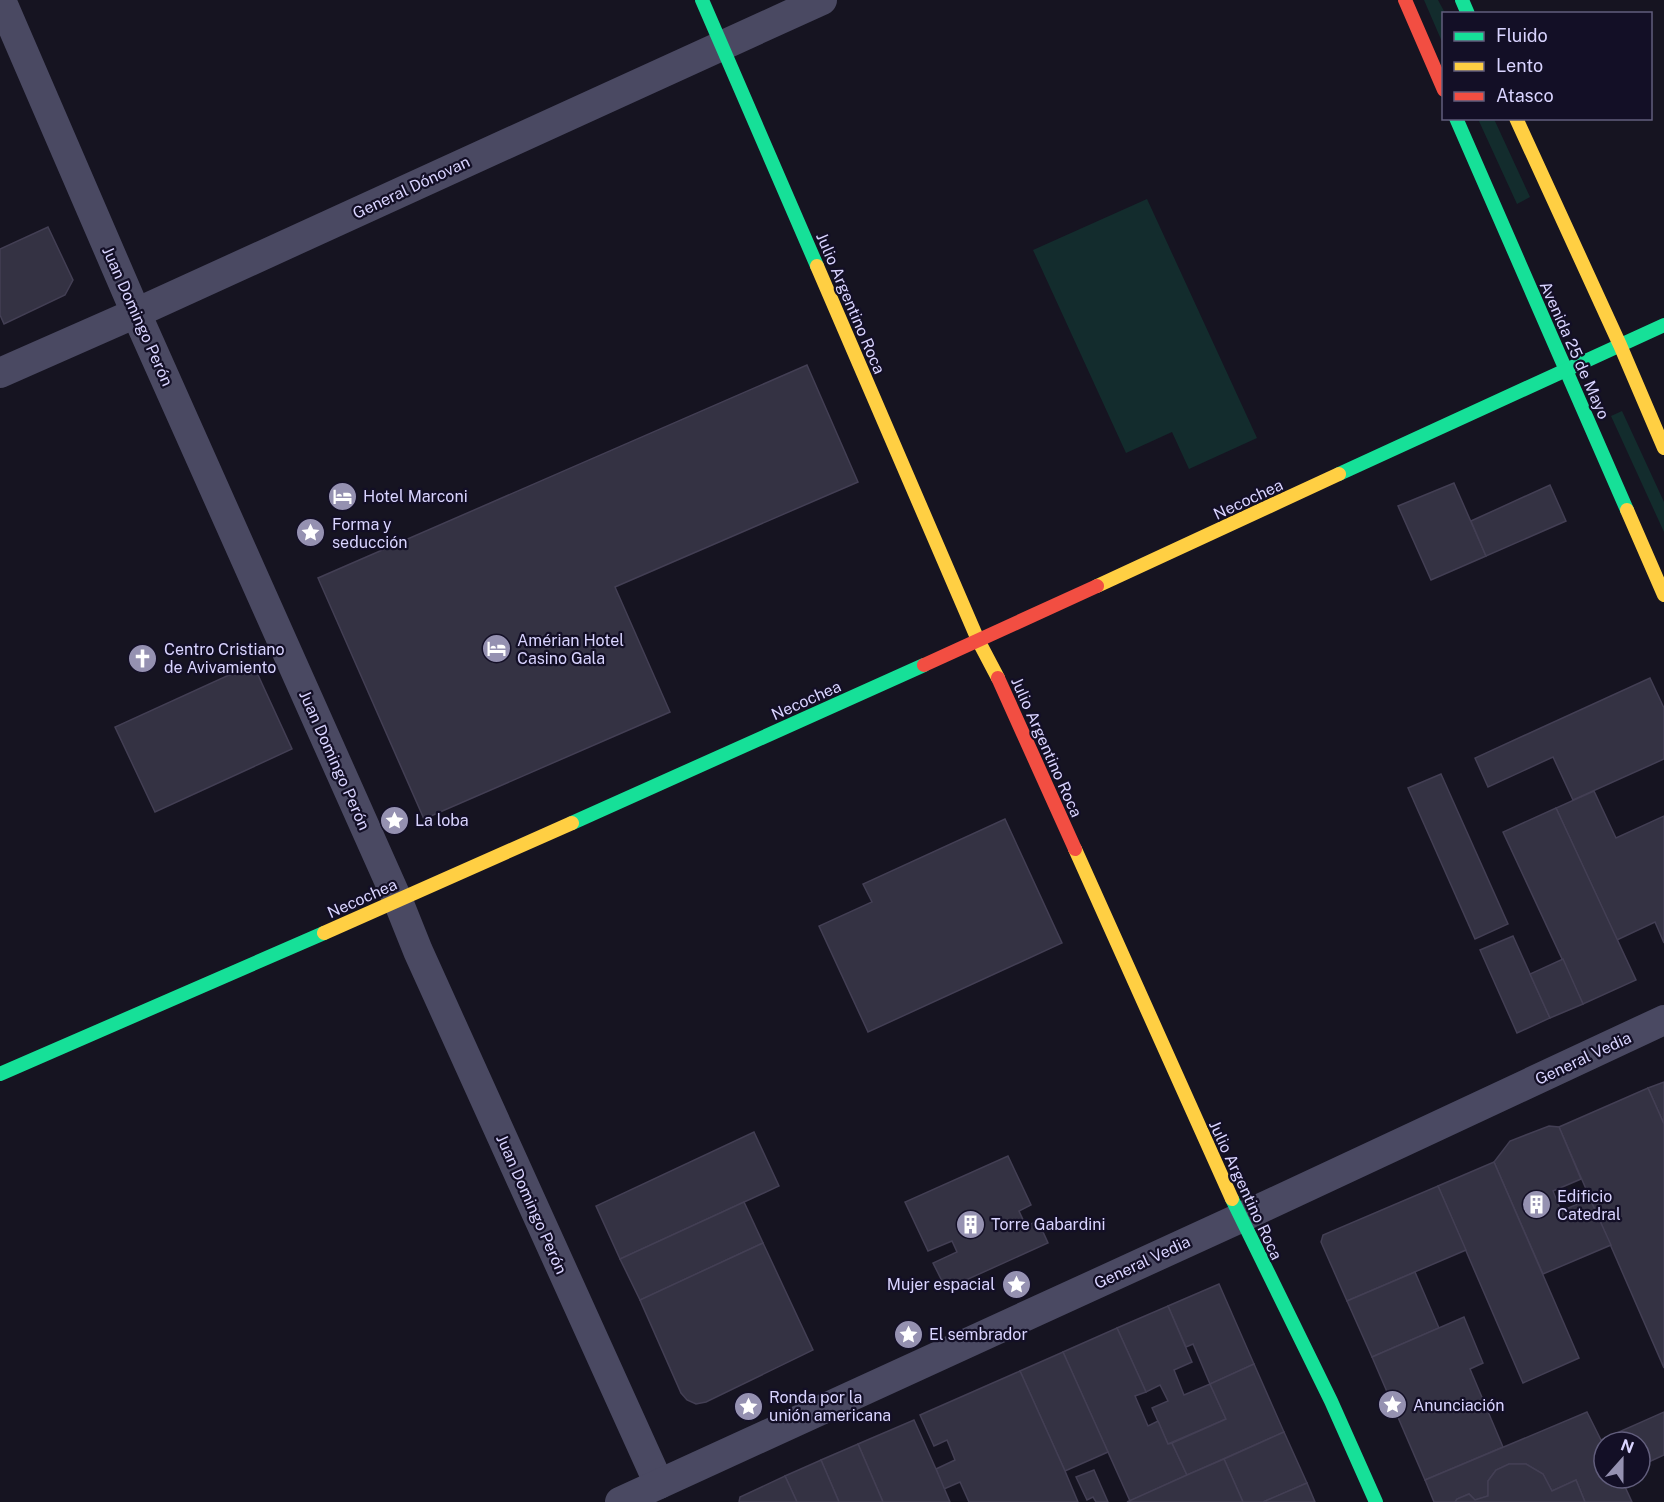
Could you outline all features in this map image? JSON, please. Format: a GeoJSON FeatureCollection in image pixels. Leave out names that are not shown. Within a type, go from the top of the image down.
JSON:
{"type":"FeatureCollection","features":[{"type":"Feature","properties":{"kind":"street","name":"Juan Domingo Perón"},"geometry":{"type":"LineString","coordinates":[[1,0],[136,313],[398,901],[418,951],[659,1484]]}},
{"type":"Feature","properties":{"kind":"street","name":"Julio Argentino Roca"},"geometry":{"type":"LineString","coordinates":[[702,0],[978,640],[1006,693],[1240,1218],[1331,1401],[1376,1502]]}},
{"type":"Feature","properties":{"kind":"street","name":"General Dónovan"},"geometry":{"type":"LineString","coordinates":[[0,373],[822,0]]}},
{"type":"Feature","properties":{"kind":"street"},"geometry":{"type":"LineString","coordinates":[[1405,0],[1442,88]]}},
{"type":"Feature","properties":{"kind":"street","name":"Avenida 25 de Mayo"},"geometry":{"type":"LineString","coordinates":[[1457,120],[1664,595]]}},
{"type":"Feature","properties":{"kind":"street"},"geometry":{"type":"LineString","coordinates":[[1517,120],[1620,345],[1664,448]]}},
{"type":"Feature","properties":{"kind":"street","name":"Necochea"},"geometry":{"type":"LineString","coordinates":[[0,1074],[398,901],[978,640],[1664,325]]}},
{"type":"Feature","properties":{"kind":"street","name":"General Vedia"},"geometry":{"type":"LineString","coordinates":[[620,1502],[1240,1218],[1664,1020]]}},
{"type":"Feature","properties":{"kind":"green space"},"geometry":{"type":"Polygon","coordinates":[[[1424,0],[1438,0],[1444,12],[1442,12],[1442,42],[1424,0]]]}},
{"type":"Feature","properties":{"kind":"green space"},"geometry":{"type":"Polygon","coordinates":[[[1478,120],[1494,120],[1530,197],[1517,204],[1478,120]]]}},
{"type":"Feature","properties":{"kind":"green space"},"geometry":{"type":"Polygon","coordinates":[[[1147,199],[1257,438],[1189,469],[1172,432],[1126,453],[1033,250],[1147,199]]]}},
{"type":"Feature","properties":{"kind":"green space"},"geometry":{"type":"Polygon","coordinates":[[[1622,411],[1664,502],[1664,532],[1611,416],[1622,411]]]}},
{"type":"Feature","properties":{"kind":"building"},"geometry":{"type":"Polygon","coordinates":[[[48,227],[73,280],[65,295],[4,324],[0,315],[0,249],[48,227]]]}},
{"type":"Feature","properties":{"kind":"building","name":"Amérian Hotel Casino Gala"},"geometry":{"type":"Polygon","coordinates":[[[807,365],[858,482],[615,587],[670,712],[424,819],[318,578],[807,365]]]}},
{"type":"Feature","properties":{"kind":"building"},"geometry":{"type":"Polygon","coordinates":[[[1454,483],[1486,556],[1431,580],[1398,506],[1454,483]]]}},
{"type":"Feature","properties":{"kind":"building"},"geometry":{"type":"Polygon","coordinates":[[[1550,485],[1566,521],[1486,556],[1471,521],[1550,485]]]}},
{"type":"Feature","properties":{"kind":"building"},"geometry":{"type":"Polygon","coordinates":[[[253,664],[292,749],[155,812],[115,727],[253,664]]]}},
{"type":"Feature","properties":{"kind":"building"},"geometry":{"type":"Polygon","coordinates":[[[1650,678],[1664,708],[1664,759],[1573,800],[1553,757],[1488,787],[1475,758],[1650,678]]]}},
{"type":"Feature","properties":{"kind":"building"},"geometry":{"type":"Polygon","coordinates":[[[1441,774],[1508,924],[1475,939],[1408,788],[1441,774]]]}},
{"type":"Feature","properties":{"kind":"building"},"geometry":{"type":"Polygon","coordinates":[[[1594,791],[1616,838],[1664,816],[1664,943],[1655,922],[1617,940],[1556,808],[1594,791]]]}},
{"type":"Feature","properties":{"kind":"building"},"geometry":{"type":"Polygon","coordinates":[[[1556,808],[1636,980],[1583,1004],[1503,832],[1556,808]]]}},
{"type":"Feature","properties":{"kind":"building"},"geometry":{"type":"Polygon","coordinates":[[[1005,819],[1062,943],[868,1032],[819,926],[872,902],[863,884],[1005,819]]]}},
{"type":"Feature","properties":{"kind":"building"},"geometry":{"type":"Polygon","coordinates":[[[1513,936],[1550,1018],[1517,1033],[1480,950],[1513,936]]]}},
{"type":"Feature","properties":{"kind":"building"},"geometry":{"type":"Polygon","coordinates":[[[1563,959],[1583,1004],[1550,1018],[1530,974],[1563,959]]]}},
{"type":"Feature","properties":{"kind":"building"},"geometry":{"type":"Polygon","coordinates":[[[1664,1082],[1664,1124],[1648,1088],[1664,1082]]]}},
{"type":"Feature","properties":{"kind":"building"},"geometry":{"type":"Polygon","coordinates":[[[1648,1088],[1664,1124],[1664,1368],[1559,1127],[1648,1088]]]}},
{"type":"Feature","properties":{"kind":"building","name":"Edificio Catedral"},"geometry":{"type":"Polygon","coordinates":[[[1549,1126],[1559,1127],[1581,1179],[1553,1191],[1561,1211],[1590,1199],[1611,1245],[1543,1274],[1494,1162],[1510,1141],[1549,1126]]]}},
{"type":"Feature","properties":{"kind":"building"},"geometry":{"type":"Polygon","coordinates":[[[754,1132],[779,1186],[620,1259],[596,1206],[754,1132]]]}},
{"type":"Feature","properties":{"kind":"building","name":"Torre Gabardini"},"geometry":{"type":"Polygon","coordinates":[[[1008,1156],[1031,1205],[1019,1211],[1026,1226],[1038,1221],[1048,1243],[946,1289],[933,1263],[957,1252],[952,1241],[928,1251],[905,1202],[1008,1156]]]}},
{"type":"Feature","properties":{"kind":"building"},"geometry":{"type":"Polygon","coordinates":[[[1494,1162],[1579,1358],[1523,1383],[1438,1186],[1494,1162]]]}},
{"type":"Feature","properties":{"kind":"building"},"geometry":{"type":"Polygon","coordinates":[[[1438,1186],[1466,1250],[1347,1301],[1321,1242],[1323,1235],[1438,1186]]]}},
{"type":"Feature","properties":{"kind":"building"},"geometry":{"type":"Polygon","coordinates":[[[744,1202],[763,1243],[640,1300],[620,1259],[744,1202]]]}},
{"type":"Feature","properties":{"kind":"building"},"geometry":{"type":"Polygon","coordinates":[[[763,1243],[813,1350],[706,1402],[696,1404],[687,1400],[681,1393],[640,1300],[763,1243]]]}},
{"type":"Feature","properties":{"kind":"building"},"geometry":{"type":"Polygon","coordinates":[[[1415,1272],[1439,1328],[1372,1357],[1347,1301],[1415,1272]]]}},
{"type":"Feature","properties":{"kind":"building"},"geometry":{"type":"Polygon","coordinates":[[[1219,1284],[1254,1364],[1210,1384],[1193,1344],[1186,1347],[1168,1306],[1219,1284]]]}},
{"type":"Feature","properties":{"kind":"building"},"geometry":{"type":"Polygon","coordinates":[[[1168,1306],[1192,1362],[1174,1370],[1184,1395],[1210,1384],[1226,1419],[1168,1444],[1152,1408],[1168,1401],[1160,1385],[1146,1392],[1117,1328],[1168,1306]]]}},
{"type":"Feature","properties":{"kind":"building"},"geometry":{"type":"Polygon","coordinates":[[[1464,1317],[1483,1363],[1470,1369],[1503,1447],[1425,1480],[1372,1357],[1464,1317]]]}},
{"type":"Feature","properties":{"kind":"building"},"geometry":{"type":"Polygon","coordinates":[[[1117,1328],[1146,1392],[1135,1396],[1148,1426],[1158,1421],[1168,1444],[1172,1443],[1187,1475],[1130,1501],[1063,1352],[1117,1328]]]}},
{"type":"Feature","properties":{"kind":"building"},"geometry":{"type":"Polygon","coordinates":[[[1063,1352],[1108,1452],[1065,1471],[1020,1371],[1063,1352]]]}},
{"type":"Feature","properties":{"kind":"building"},"geometry":{"type":"Polygon","coordinates":[[[1254,1364],[1284,1432],[1187,1475],[1172,1443],[1226,1419],[1210,1384],[1254,1364]]]}},
{"type":"Feature","properties":{"kind":"building"},"geometry":{"type":"Polygon","coordinates":[[[1020,1371],[1078,1502],[969,1502],[960,1482],[944,1489],[936,1469],[955,1460],[947,1440],[934,1446],[920,1415],[1020,1371]]]}},
{"type":"Feature","properties":{"kind":"building"},"geometry":{"type":"Polygon","coordinates":[[[1587,1412],[1596,1430],[1592,1430],[1592,1490],[1626,1490],[1632,1502],[1585,1502],[1576,1480],[1552,1491],[1543,1474],[1526,1464],[1509,1464],[1496,1470],[1488,1481],[1488,1496],[1475,1500],[1469,1494],[1455,1502],[1434,1502],[1425,1480],[1587,1412]]]}},
{"type":"Feature","properties":{"kind":"building"},"geometry":{"type":"Polygon","coordinates":[[[1664,1412],[1664,1455],[1652,1460],[1652,1430],[1624,1430],[1664,1412]]]}},
{"type":"Feature","properties":{"kind":"building"},"geometry":{"type":"Polygon","coordinates":[[[914,1420],[950,1502],[883,1502],[858,1444],[914,1420]]]}},
{"type":"Feature","properties":{"kind":"building"},"geometry":{"type":"Polygon","coordinates":[[[1284,1432],[1307,1483],[1263,1502],[1243,1502],[1224,1459],[1284,1432]]]}},
{"type":"Feature","properties":{"kind":"building"},"geometry":{"type":"Polygon","coordinates":[[[858,1444],[883,1502],[839,1502],[821,1460],[858,1444]]]}},
{"type":"Feature","properties":{"kind":"building"},"geometry":{"type":"Polygon","coordinates":[[[1224,1459],[1243,1502],[1127,1502],[1187,1475],[1224,1459]]]}},
{"type":"Feature","properties":{"kind":"building"},"geometry":{"type":"Polygon","coordinates":[[[821,1460],[839,1502],[797,1502],[785,1476],[821,1460]]]}},
{"type":"Feature","properties":{"kind":"building"},"geometry":{"type":"Polygon","coordinates":[[[1509,1464],[1526,1464],[1543,1474],[1552,1491],[1576,1480],[1585,1502],[1455,1502],[1469,1494],[1475,1500],[1488,1496],[1488,1481],[1496,1470],[1509,1464]]]}},
{"type":"Feature","properties":{"kind":"building"},"geometry":{"type":"Polygon","coordinates":[[[1094,1470],[1108,1502],[1096,1502],[1093,1497],[1087,1500],[1076,1477],[1094,1470]]]}},
{"type":"Feature","properties":{"kind":"building"},"geometry":{"type":"Polygon","coordinates":[[[785,1476],[797,1502],[739,1502],[740,1497],[785,1476]]]}},
{"type":"Feature","properties":{"kind":"building"},"geometry":{"type":"Polygon","coordinates":[[[1307,1483],[1315,1502],[1263,1502],[1307,1483]]]}},
{"type":"Feature","properties":{"kind":"traffic: fast"},"geometry":{"type":"LineString","coordinates":[[702,0],[817,266]]}},
{"type":"Feature","properties":{"kind":"traffic: fast"},"geometry":{"type":"LineString","coordinates":[[1462,0],[1467,12]]}},
{"type":"Feature","properties":{"kind":"traffic: fast"},"geometry":{"type":"LineString","coordinates":[[1457,120],[1627,510]]}},
{"type":"Feature","properties":{"kind":"traffic: fast"},"geometry":{"type":"LineString","coordinates":[[1339,474],[1664,325]]}},
{"type":"Feature","properties":{"kind":"traffic: fast"},"geometry":{"type":"LineString","coordinates":[[572,823],[924,665]]}},
{"type":"Feature","properties":{"kind":"traffic: fast"},"geometry":{"type":"LineString","coordinates":[[0,1074],[324,933]]}},
{"type":"Feature","properties":{"kind":"traffic: fast"},"geometry":{"type":"LineString","coordinates":[[1232,1199],[1331,1401],[1376,1502]]}},
{"type":"Feature","properties":{"kind":"traffic: slow"},"geometry":{"type":"LineString","coordinates":[[1517,120],[1620,345],[1664,448]]}},
{"type":"Feature","properties":{"kind":"traffic: slow"},"geometry":{"type":"LineString","coordinates":[[817,266],[978,640],[998,678]]}},
{"type":"Feature","properties":{"kind":"traffic: slow"},"geometry":{"type":"LineString","coordinates":[[1097,586],[1339,474]]}},
{"type":"Feature","properties":{"kind":"traffic: slow"},"geometry":{"type":"LineString","coordinates":[[1627,510],[1664,595]]}},
{"type":"Feature","properties":{"kind":"traffic: slow"},"geometry":{"type":"LineString","coordinates":[[324,933],[572,823]]}},
{"type":"Feature","properties":{"kind":"traffic: slow"},"geometry":{"type":"LineString","coordinates":[[1075,849],[1232,1199]]}},
{"type":"Feature","properties":{"kind":"traffic: jam"},"geometry":{"type":"LineString","coordinates":[[1405,0],[1442,85]]}},
{"type":"Feature","properties":{"kind":"traffic: jam"},"geometry":{"type":"LineString","coordinates":[[924,665],[1097,586]]}},
{"type":"Feature","properties":{"kind":"traffic: jam"},"geometry":{"type":"LineString","coordinates":[[998,678],[1075,849]]}},
{"type":"Feature","properties":{"kind":"place","name":"Hotel Marconi"},"geometry":{"type":"Point","coordinates":[342,496]}},
{"type":"Feature","properties":{"kind":"place","name":"Forma y seducción"},"geometry":{"type":"Point","coordinates":[311,533]}},
{"type":"Feature","properties":{"kind":"place","name":"Amérian Hotel Casino Gala"},"geometry":{"type":"Point","coordinates":[496,649]}},
{"type":"Feature","properties":{"kind":"place","name":"Centro Cristiano de Avivamiento"},"geometry":{"type":"Point","coordinates":[143,658]}},
{"type":"Feature","properties":{"kind":"place","name":"La loba"},"geometry":{"type":"Point","coordinates":[394,820]}},
{"type":"Feature","properties":{"kind":"place","name":"Edificio Catedral"},"geometry":{"type":"Point","coordinates":[1536,1205]}},
{"type":"Feature","properties":{"kind":"place","name":"Torre Gabardini"},"geometry":{"type":"Point","coordinates":[970,1224]}},
{"type":"Feature","properties":{"kind":"place","name":"Mujer espacial"},"geometry":{"type":"Point","coordinates":[1016,1284]}},
{"type":"Feature","properties":{"kind":"place","name":"El sembrador"},"geometry":{"type":"Point","coordinates":[908,1334]}},
{"type":"Feature","properties":{"kind":"place","name":"Anunciación"},"geometry":{"type":"Point","coordinates":[1392,1405]}},
{"type":"Feature","properties":{"kind":"place","name":"Ronda por la unión americana"},"geometry":{"type":"Point","coordinates":[748,1406]}}]}
